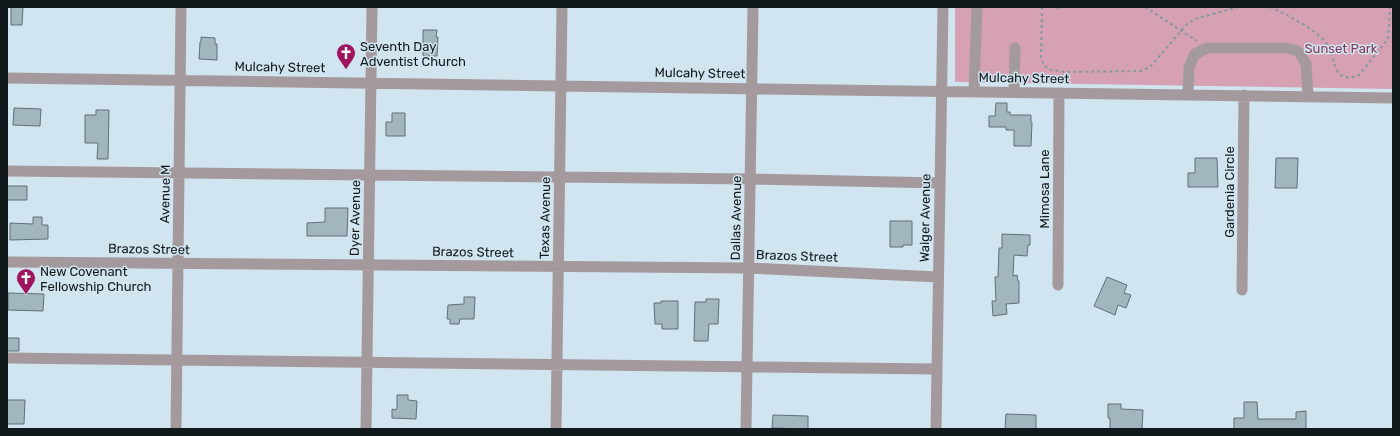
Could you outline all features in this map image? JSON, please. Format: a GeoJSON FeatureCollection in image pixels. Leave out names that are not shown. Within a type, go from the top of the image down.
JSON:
{"type":"FeatureCollection","features":[{"type":"Feature","properties":{"kind":"street","name":"Avenue M"},"geometry":{"type":"LineString","coordinates":[[176,429],[181,7]]}},
{"type":"Feature","properties":{"kind":"street","name":"Dyer Avenue"},"geometry":{"type":"LineString","coordinates":[[366,429],[372,7]]}},
{"type":"Feature","properties":{"kind":"street","name":"Texas Avenue"},"geometry":{"type":"LineString","coordinates":[[556,429],[562,7]]}},
{"type":"Feature","properties":{"kind":"street","name":"Dallas Avenue"},"geometry":{"type":"LineString","coordinates":[[746,429],[753,7]]}},
{"type":"Feature","properties":{"kind":"street","name":"Walger Avenue"},"geometry":{"type":"LineString","coordinates":[[936,429],[943,7]]}},
{"type":"Feature","properties":{"kind":"street"},"geometry":{"type":"LineString","coordinates":[[974,91],[977,7]]}},
{"type":"Feature","properties":{"kind":"street"},"geometry":{"type":"LineString","coordinates":[[1014,48],[1014,92]]}},
{"type":"Feature","properties":{"kind":"street"},"geometry":{"type":"LineString","coordinates":[[1188,94],[1189,66],[1195,54],[1206,48],[1286,48],[1300,52],[1306,64],[1308,96]]}},
{"type":"Feature","properties":{"kind":"street","name":"Mulcahy Street"},"geometry":{"type":"LineString","coordinates":[[7,78],[941,90],[1393,98]]}},
{"type":"Feature","properties":{"kind":"street","name":"Mimosa Lane"},"geometry":{"type":"LineString","coordinates":[[1058,285],[1059,93]]}},
{"type":"Feature","properties":{"kind":"street","name":"Gardenia Circle"},"geometry":{"type":"LineString","coordinates":[[1242,290],[1244,95]]}},
{"type":"Feature","properties":{"kind":"street"},"geometry":{"type":"LineString","coordinates":[[7,171],[750,179],[940,183]]}},
{"type":"Feature","properties":{"kind":"street","name":"Brazos Street"},"geometry":{"type":"LineString","coordinates":[[7,262],[749,268],[938,277]]}},
{"type":"Feature","properties":{"kind":"street"},"geometry":{"type":"LineString","coordinates":[[7,358],[937,369]]}},
{"type":"Feature","properties":{"kind":"path"},"geometry":{"type":"LineString","coordinates":[[1042,7],[1041,57],[1044,66],[1051,70],[1066,72],[1141,71],[1150,67],[1187,24],[1195,19],[1238,7]]}},
{"type":"Feature","properties":{"kind":"path"},"geometry":{"type":"LineString","coordinates":[[1145,7],[1206,48]]}},
{"type":"Feature","properties":{"kind":"path"},"geometry":{"type":"LineString","coordinates":[[1270,7],[1289,16],[1319,36],[1328,46],[1338,73],[1343,76],[1353,78],[1359,75],[1388,39],[1390,7]]}},
{"type":"Feature","properties":{"kind":"path"},"geometry":{"type":"LineString","coordinates":[[1389,28],[1393,29]]}},
{"type":"Feature","properties":{"kind":"green space","name":"Sunset Park"},"geometry":{"type":"Polygon","coordinates":[[[955,7],[1393,7],[1393,89],[955,82],[955,7]]]}},
{"type":"Feature","properties":{"kind":"building"},"geometry":{"type":"Polygon","coordinates":[[[11,7],[23,7],[22,25],[11,25],[11,7]]]}},
{"type":"Feature","properties":{"kind":"building"},"geometry":{"type":"Polygon","coordinates":[[[423,30],[437,30],[437,56],[423,56],[423,30]]]}},
{"type":"Feature","properties":{"kind":"building"},"geometry":{"type":"Polygon","coordinates":[[[201,37],[215,38],[215,44],[217,44],[217,60],[199,59],[201,37]]]}},
{"type":"Feature","properties":{"kind":"building"},"geometry":{"type":"Polygon","coordinates":[[[996,103],[1007,103],[1007,112],[1010,112],[1010,115],[1031,115],[1031,146],[1014,146],[1014,130],[1006,130],[1006,127],[989,127],[989,116],[995,116],[996,103]]]}},
{"type":"Feature","properties":{"kind":"building"},"geometry":{"type":"Polygon","coordinates":[[[14,108],[41,109],[40,126],[13,125],[14,108]]]}},
{"type":"Feature","properties":{"kind":"building"},"geometry":{"type":"Polygon","coordinates":[[[96,110],[109,110],[108,159],[97,159],[98,143],[85,143],[85,115],[96,115],[96,110]]]}},
{"type":"Feature","properties":{"kind":"building"},"geometry":{"type":"Polygon","coordinates":[[[392,113],[405,113],[405,136],[386,136],[386,122],[392,122],[392,113]]]}},
{"type":"Feature","properties":{"kind":"building"},"geometry":{"type":"Polygon","coordinates":[[[1195,158],[1217,158],[1218,187],[1188,187],[1188,173],[1195,173],[1195,158]]]}},
{"type":"Feature","properties":{"kind":"building"},"geometry":{"type":"Polygon","coordinates":[[[1276,158],[1298,158],[1297,188],[1275,188],[1276,158]]]}},
{"type":"Feature","properties":{"kind":"building"},"geometry":{"type":"Polygon","coordinates":[[[7,186],[27,186],[27,200],[7,200],[7,186]]]}},
{"type":"Feature","properties":{"kind":"building"},"geometry":{"type":"Polygon","coordinates":[[[325,208],[348,208],[347,236],[307,236],[307,223],[325,222],[325,208]]]}},
{"type":"Feature","properties":{"kind":"building"},"geometry":{"type":"Polygon","coordinates":[[[33,217],[42,217],[42,225],[48,225],[48,239],[10,240],[10,223],[33,224],[33,217]]]}},
{"type":"Feature","properties":{"kind":"building"},"geometry":{"type":"Polygon","coordinates":[[[890,221],[912,221],[912,245],[890,247],[890,221]]]}},
{"type":"Feature","properties":{"kind":"building"},"geometry":{"type":"Polygon","coordinates":[[[1002,234],[1030,235],[1030,245],[1028,245],[1027,256],[1014,255],[1013,276],[1017,275],[1019,281],[1019,303],[1006,304],[1007,314],[993,316],[992,301],[996,301],[995,277],[998,277],[999,248],[1002,248],[1002,234]]]}},
{"type":"Feature","properties":{"kind":"building"},"geometry":{"type":"Polygon","coordinates":[[[1107,277],[1127,285],[1124,293],[1131,295],[1126,308],[1118,305],[1115,315],[1094,306],[1107,277]]]}},
{"type":"Feature","properties":{"kind":"building"},"geometry":{"type":"Polygon","coordinates":[[[8,293],[44,294],[43,311],[8,310],[8,293]]]}},
{"type":"Feature","properties":{"kind":"building"},"geometry":{"type":"Polygon","coordinates":[[[464,297],[475,297],[474,319],[460,319],[459,324],[450,324],[450,319],[447,319],[448,305],[464,304],[464,297]]]}},
{"type":"Feature","properties":{"kind":"building"},"geometry":{"type":"Polygon","coordinates":[[[706,299],[719,299],[718,324],[709,324],[708,341],[694,341],[695,302],[706,302],[706,299]]]}},
{"type":"Feature","properties":{"kind":"building"},"geometry":{"type":"Polygon","coordinates":[[[661,301],[678,301],[678,329],[662,329],[662,324],[655,324],[654,303],[661,303],[661,301]]]}},
{"type":"Feature","properties":{"kind":"building"},"geometry":{"type":"Polygon","coordinates":[[[7,338],[19,338],[19,351],[7,351],[7,338]]]}},
{"type":"Feature","properties":{"kind":"building"},"geometry":{"type":"Polygon","coordinates":[[[397,395],[408,395],[408,400],[417,401],[416,419],[392,418],[392,409],[396,410],[397,407],[397,395]]]}},
{"type":"Feature","properties":{"kind":"building"},"geometry":{"type":"Polygon","coordinates":[[[7,400],[25,400],[24,424],[7,424],[7,400]]]}},
{"type":"Feature","properties":{"kind":"building"},"geometry":{"type":"Polygon","coordinates":[[[1244,402],[1257,402],[1258,419],[1296,419],[1296,412],[1306,411],[1306,429],[1234,429],[1234,418],[1244,418],[1244,402]]]}},
{"type":"Feature","properties":{"kind":"building"},"geometry":{"type":"Polygon","coordinates":[[[1108,404],[1121,404],[1121,409],[1143,410],[1142,429],[1110,429],[1108,404]]]}},
{"type":"Feature","properties":{"kind":"building"},"geometry":{"type":"Polygon","coordinates":[[[1006,414],[1036,415],[1036,429],[1005,429],[1006,414]]]}},
{"type":"Feature","properties":{"kind":"building"},"geometry":{"type":"Polygon","coordinates":[[[773,415],[808,416],[808,429],[772,428],[773,415]]]}},
{"type":"Feature","properties":{"kind":"place","name":"Seventh Day Adventist Church"},"geometry":{"type":"Point","coordinates":[346,70]}},
{"type":"Feature","properties":{"kind":"place","name":"New Covenant Fellowship Church"},"geometry":{"type":"Point","coordinates":[26,295]}}]}
